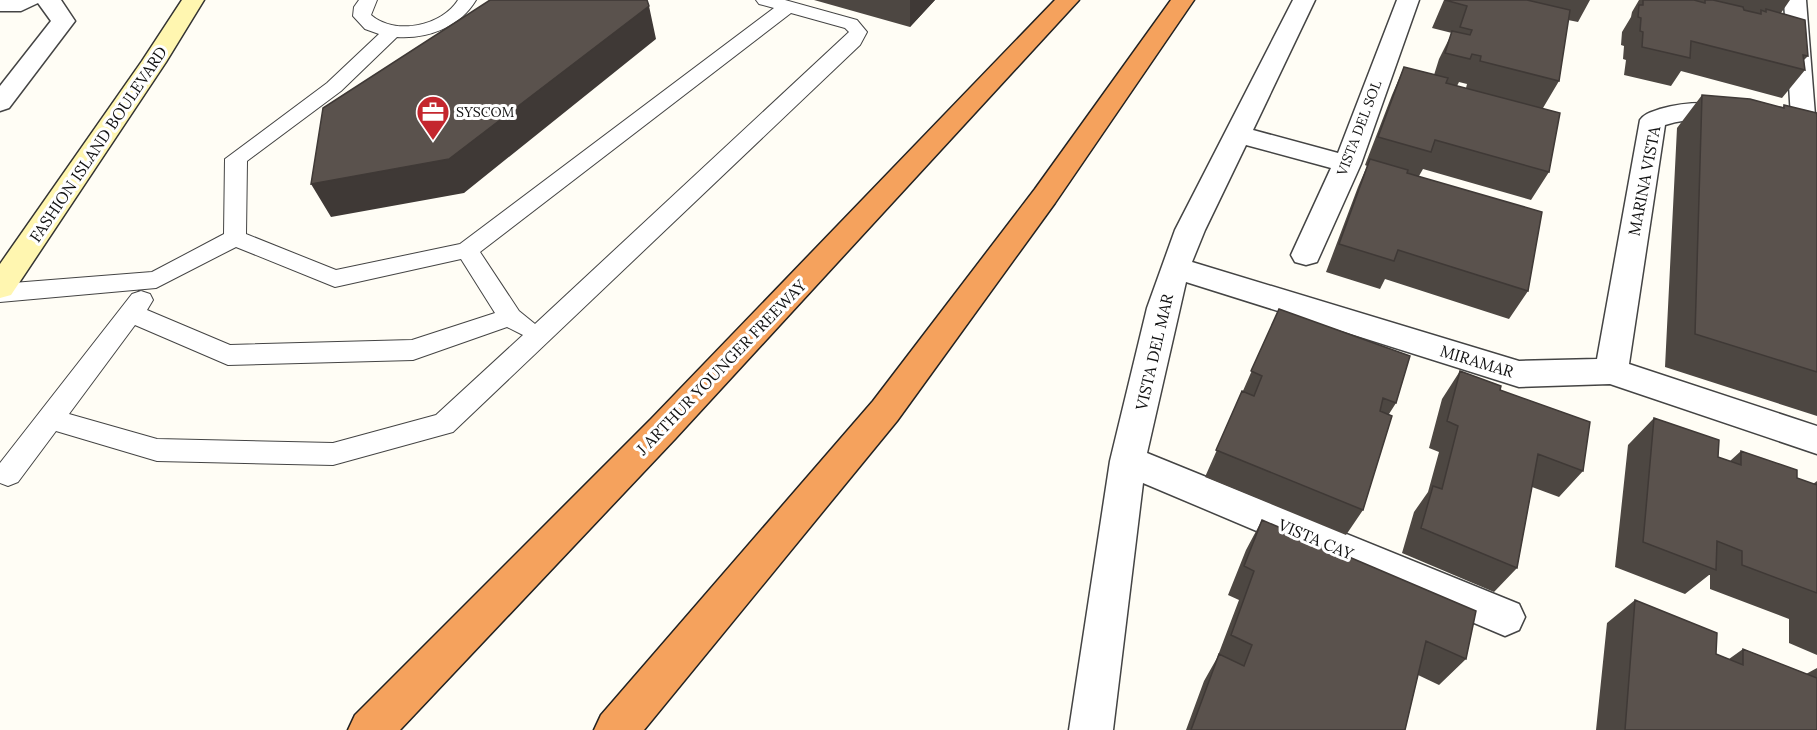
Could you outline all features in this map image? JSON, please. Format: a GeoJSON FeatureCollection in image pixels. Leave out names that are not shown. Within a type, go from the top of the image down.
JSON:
{"type":"FeatureCollection","features":[{"type":"Feature","properties":{"kind":"highway","name":"J ARTHUR YOUNGER FREEWAY"},"geometry":{"type":"LineString","coordinates":[[370,730],[663,429],[1068,0]]}},
{"type":"Feature","properties":{"kind":"highway"},"geometry":{"type":"LineString","coordinates":[[616,730],[885,411],[1045,196],[1183,0]]}},
{"type":"Feature","properties":{"kind":"main road","name":"FASHION ISLAND BOULEVARD"},"geometry":{"type":"LineString","coordinates":[[0,287],[148,72],[192,0]]}},
{"type":"Feature","properties":{"kind":"street"},"geometry":{"type":"LineString","coordinates":[[0,4],[21,4],[29,0]]}},
{"type":"Feature","properties":{"kind":"street"},"geometry":{"type":"LineString","coordinates":[[0,103],[63,21],[49,2],[50,0]]}},
{"type":"Feature","properties":{"kind":"street","name":"VISTA DEL MAR"},"geometry":{"type":"LineString","coordinates":[[1091,730],[1128,461],[1175,268],[1190,230],[1304,0]]}},
{"type":"Feature","properties":{"kind":"street","name":"VISTA DEL SOL"},"geometry":{"type":"LineString","coordinates":[[1306,255],[1347,164],[1408,0]]}},
{"type":"Feature","properties":{"kind":"street"},"geometry":{"type":"LineString","coordinates":[[1795,0],[1811,132]]}},
{"type":"Feature","properties":{"kind":"street","name":"MARINA VISTA"},"geometry":{"type":"LineString","coordinates":[[1611,371],[1653,120],[1674,111],[1730,111],[1811,132]]}},
{"type":"Feature","properties":{"kind":"street","name":"VISTA DEL SOL"},"geometry":{"type":"LineString","coordinates":[[1238,134],[1347,164]]}},
{"type":"Feature","properties":{"kind":"street","name":"MIRAMAR"},"geometry":{"type":"LineString","coordinates":[[1175,268],[1519,374],[1611,371],[1817,440]]}},
{"type":"Feature","properties":{"kind":"street","name":"VISTA CAY"},"geometry":{"type":"LineString","coordinates":[[1128,461],[1505,617]]}},
{"type":"Feature","properties":{"kind":"lane"},"geometry":{"type":"LineString","coordinates":[[362,1],[362,16],[367,23],[392,32],[410,31],[444,22],[457,14],[467,0]]}},
{"type":"Feature","properties":{"kind":"lane"},"geometry":{"type":"LineString","coordinates":[[50,419],[157,450],[333,454],[444,424],[852,41],[858,32],[851,24],[776,4],[467,250],[335,279],[235,238]]}},
{"type":"Feature","properties":{"kind":"lane"},"geometry":{"type":"LineString","coordinates":[[235,238],[236,159],[334,87],[392,32]]}},
{"type":"Feature","properties":{"kind":"lane"},"geometry":{"type":"LineString","coordinates":[[0,293],[156,280],[235,238]]}},
{"type":"Feature","properties":{"kind":"lane"},"geometry":{"type":"LineString","coordinates":[[467,250],[510,317],[539,336]]}},
{"type":"Feature","properties":{"kind":"lane"},"geometry":{"type":"LineString","coordinates":[[8,474],[156,280]]}},
{"type":"Feature","properties":{"kind":"lane"},"geometry":{"type":"LineString","coordinates":[[131,313],[228,355],[413,350],[510,317]]}},
{"type":"Feature","properties":{"kind":"building"},"geometry":{"type":"Polygon","coordinates":[[[490,0],[647,0],[649,6],[449,159],[311,184],[323,108],[490,0]]]}},
{"type":"Feature","properties":{"kind":"building"},"geometry":{"type":"Polygon","coordinates":[[[1445,0],[1527,0],[1570,10],[1559,81],[1480,61],[1481,56],[1472,54],[1470,59],[1445,53],[1452,31],[1470,35],[1472,30],[1460,27],[1467,6],[1445,0]]]}},
{"type":"Feature","properties":{"kind":"building"},"geometry":{"type":"Polygon","coordinates":[[[1643,0],[1694,0],[1705,3],[1705,0],[1713,0],[1761,14],[1761,10],[1766,12],[1766,9],[1805,20],[1808,56],[1803,55],[1805,70],[1691,41],[1690,58],[1642,47],[1643,32],[1640,31],[1641,18],[1638,17],[1639,5],[1643,5],[1643,0]]]}},
{"type":"Feature","properties":{"kind":"building"},"geometry":{"type":"Polygon","coordinates":[[[1404,67],[1448,78],[1446,83],[1560,113],[1549,172],[1435,140],[1431,152],[1378,137],[1404,67]]]}},
{"type":"Feature","properties":{"kind":"building"},"geometry":{"type":"Polygon","coordinates":[[[1702,95],[1750,99],[1784,108],[1784,105],[1817,113],[1817,372],[1695,334],[1702,95]]]}},
{"type":"Feature","properties":{"kind":"building"},"geometry":{"type":"Polygon","coordinates":[[[1370,159],[1408,170],[1407,173],[1542,212],[1528,291],[1398,250],[1394,261],[1339,244],[1370,159]]]}},
{"type":"Feature","properties":{"kind":"building"},"geometry":{"type":"Polygon","coordinates":[[[1279,309],[1410,356],[1396,403],[1383,398],[1380,411],[1392,416],[1363,510],[1216,450],[1242,391],[1254,396],[1262,376],[1251,371],[1279,309]]]}},
{"type":"Feature","properties":{"kind":"building"},"geometry":{"type":"Polygon","coordinates":[[[1460,371],[1501,386],[1500,390],[1590,422],[1583,471],[1538,454],[1517,568],[1421,528],[1433,486],[1442,489],[1458,426],[1447,421],[1460,371]]]}},
{"type":"Feature","properties":{"kind":"building"},"geometry":{"type":"Polygon","coordinates":[[[1654,418],[1719,440],[1718,457],[1741,465],[1741,451],[1797,470],[1797,478],[1817,485],[1817,593],[1742,565],[1742,551],[1717,541],[1716,570],[1643,542],[1654,418]]]}},
{"type":"Feature","properties":{"kind":"building"},"geometry":{"type":"Polygon","coordinates":[[[1262,520],[1476,611],[1466,659],[1426,641],[1405,730],[1191,730],[1219,654],[1244,666],[1252,645],[1231,635],[1254,571],[1244,566],[1262,520]]]}},
{"type":"Feature","properties":{"kind":"building"},"geometry":{"type":"Polygon","coordinates":[[[1635,600],[1717,633],[1716,654],[1743,665],[1743,649],[1817,678],[1817,730],[1625,730],[1635,600]]]}},
{"type":"Feature","properties":{"kind":"place","name":"SYSCOM"},"geometry":{"type":"Point","coordinates":[433,141]}}]}
